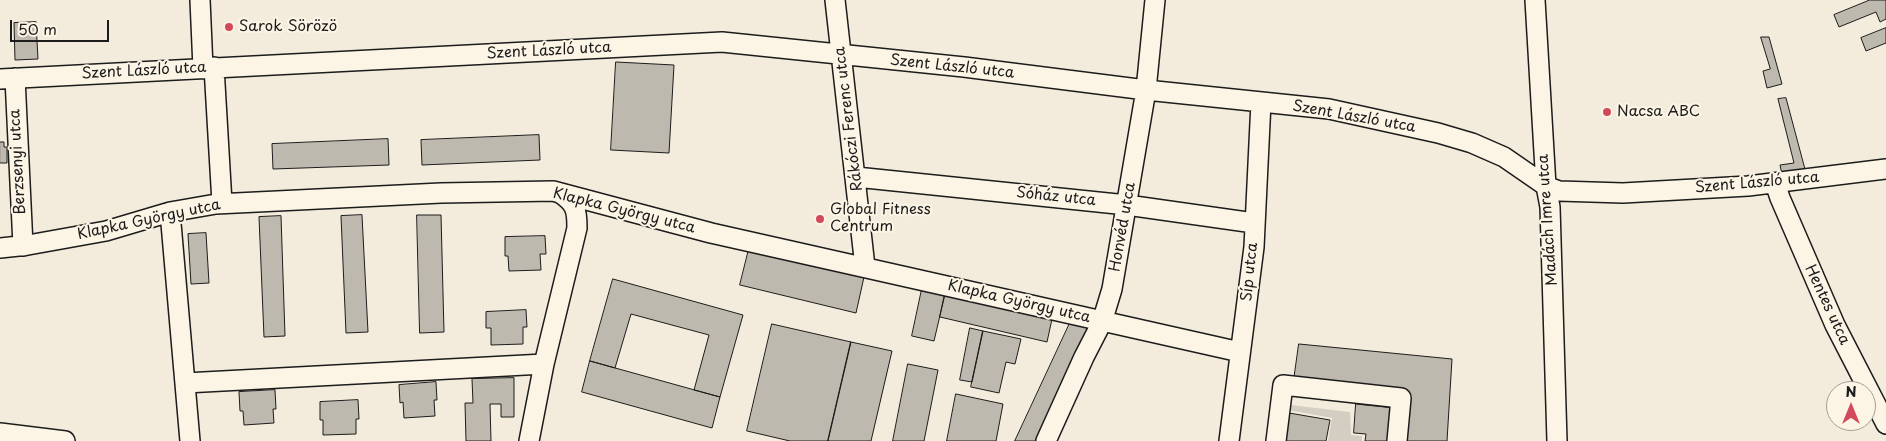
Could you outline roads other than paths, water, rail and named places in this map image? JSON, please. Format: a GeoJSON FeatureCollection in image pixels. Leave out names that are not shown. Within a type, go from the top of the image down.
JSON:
{"type":"FeatureCollection","features":[{"type":"Feature","properties":{"kind":"street"},"geometry":{"type":"LineString","coordinates":[[200,0],[222,203]]}},
{"type":"Feature","properties":{"kind":"street","name":"Rákóczi Ferenc utca"},"geometry":{"type":"LineString","coordinates":[[835,0],[865,267]]}},
{"type":"Feature","properties":{"kind":"street","name":"Honvéd utca"},"geometry":{"type":"LineString","coordinates":[[1046,441],[1102,322],[1112,289],[1146,90],[1155,0]]}},
{"type":"Feature","properties":{"kind":"street","name":"Madách Imre utca"},"geometry":{"type":"LineString","coordinates":[[1535,0],[1546,186],[1550,207],[1557,441]]}},
{"type":"Feature","properties":{"kind":"street","name":"Szent László utca"},"geometry":{"type":"LineString","coordinates":[[7,79],[722,42],[964,67],[1146,90],[1329,109],[1438,133],[1472,143],[1504,157],[1546,186],[1559,191],[1623,193],[1775,183],[1886,169]]}},
{"type":"Feature","properties":{"kind":"street","name":"Berzsenyi utca"},"geometry":{"type":"LineString","coordinates":[[7,79],[22,246]]}},
{"type":"Feature","properties":{"kind":"street","name":"Síp utca"},"geometry":{"type":"LineString","coordinates":[[1229,441],[1254,247],[1261,102]]}},
{"type":"Feature","properties":{"kind":"street","name":"Sóház utca"},"geometry":{"type":"LineString","coordinates":[[856,177],[1127,205],[1254,223]]}},
{"type":"Feature","properties":{"kind":"street","name":"Hentes utca"},"geometry":{"type":"LineString","coordinates":[[1775,183],[1835,325],[1886,424]]}},
{"type":"Feature","properties":{"kind":"street","name":"Klapka György utca"},"geometry":{"type":"LineString","coordinates":[[0,248],[22,246],[106,231],[170,212],[222,203],[553,191],[711,233],[1240,352]]}},
{"type":"Feature","properties":{"kind":"street"},"geometry":{"type":"LineString","coordinates":[[529,441],[544,364],[577,228],[577,211],[570,200],[560,193]]}},
{"type":"Feature","properties":{"kind":"street"},"geometry":{"type":"LineString","coordinates":[[170,212],[190,441]]}},
{"type":"Feature","properties":{"kind":"street"},"geometry":{"type":"LineString","coordinates":[[185,383],[544,364]]}},
{"type":"Feature","properties":{"kind":"street"},"geometry":{"type":"LineString","coordinates":[[1276,441],[1284,385],[1401,398],[1397,441]]}},
{"type":"Feature","properties":{"kind":"street"},"geometry":{"type":"LineString","coordinates":[[0,433],[65,441]]}},
{"type":"Feature","properties":{"kind":"place","name":"Sarok Sörözö"},"geometry":{"type":"Point","coordinates":[229,27]}},
{"type":"Feature","properties":{"kind":"place","name":"Nacsa ABC"},"geometry":{"type":"Point","coordinates":[1607,112]}},
{"type":"Feature","properties":{"kind":"place","name":"Global Fitness Centrum"},"geometry":{"type":"Point","coordinates":[820,219]}}]}
